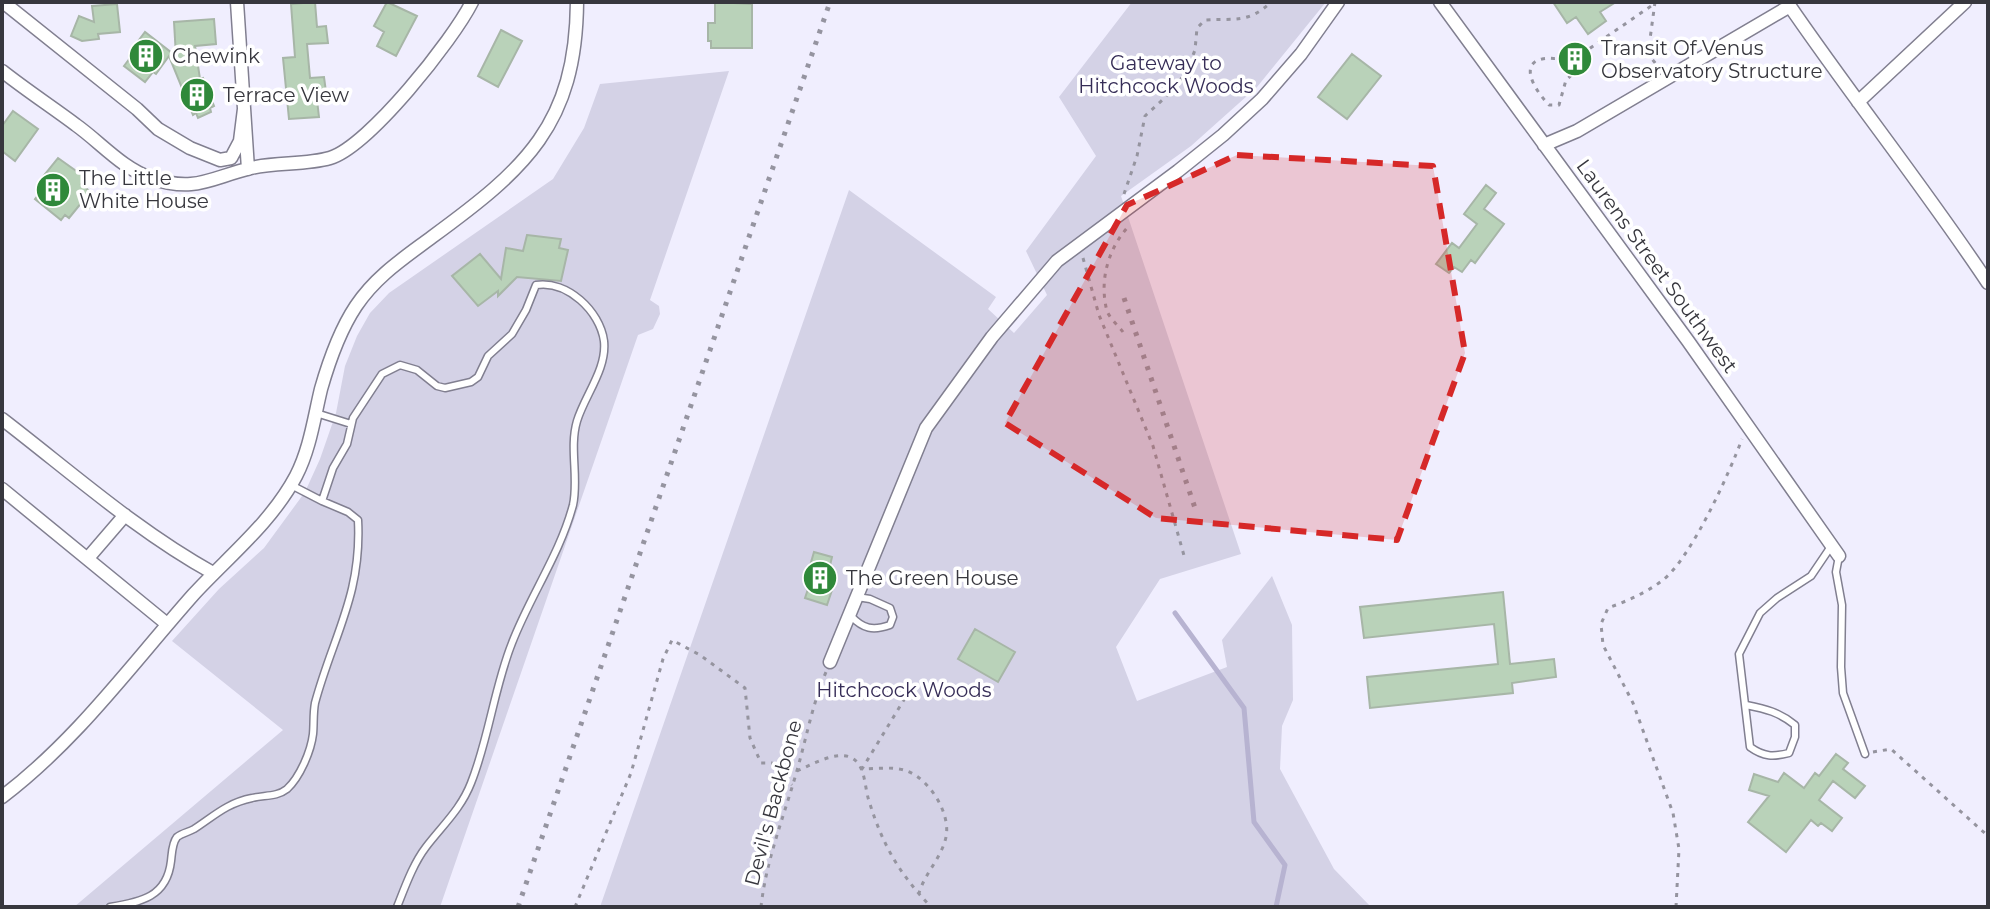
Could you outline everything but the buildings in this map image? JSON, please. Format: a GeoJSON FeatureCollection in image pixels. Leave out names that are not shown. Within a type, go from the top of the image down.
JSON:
{"type":"FeatureCollection","features":[{"type":"Feature","properties":{"kind":"street"},"geometry":{"type":"LineString","coordinates":[[3,2],[158,129],[190,148],[220,160],[231,158],[240,141],[244,109]]}},
{"type":"Feature","properties":{"kind":"street"},"geometry":{"type":"LineString","coordinates":[[237,2],[248,169]]}},
{"type":"Feature","properties":{"kind":"street"},"geometry":{"type":"LineString","coordinates":[[2,71],[78,126],[112,155],[148,177],[183,185],[201,185],[248,169],[331,158],[357,143],[440,53],[472,2]]}},
{"type":"Feature","properties":{"kind":"street"},"geometry":{"type":"LineString","coordinates":[[2,797],[60,749],[167,624],[250,538],[291,485],[305,455],[322,386],[346,323],[368,290],[382,274],[507,180],[550,124],[565,90],[575,48],[577,2]]}},
{"type":"Feature","properties":{"kind":"street"},"geometry":{"type":"LineString","coordinates":[[830,662],[926,428],[992,337],[1057,261],[1223,135],[1262,99],[1301,54],[1338,2]]}},
{"type":"Feature","properties":{"kind":"street","name":"Laurens Street Southwest"},"geometry":{"type":"LineString","coordinates":[[1440,2],[1835,550]]}},
{"type":"Feature","properties":{"kind":"street"},"geometry":{"type":"LineString","coordinates":[[1858,102],[1965,2]]}},
{"type":"Feature","properties":{"kind":"street"},"geometry":{"type":"LineString","coordinates":[[1544,145],[1577,131],[1788,4],[1911,171],[1988,283]]}},
{"type":"Feature","properties":{"kind":"street"},"geometry":{"type":"LineString","coordinates":[[2,419],[125,515],[213,573]]}},
{"type":"Feature","properties":{"kind":"street"},"geometry":{"type":"LineString","coordinates":[[2,489],[167,624]]}},
{"type":"Feature","properties":{"kind":"street"},"geometry":{"type":"LineString","coordinates":[[88,558],[125,515]]}},
{"type":"Feature","properties":{"kind":"lane"},"geometry":{"type":"LineString","coordinates":[[322,501],[333,468],[347,444],[351,424],[373,384],[391,368],[408,365],[437,386],[445,388],[471,382],[478,377],[488,356],[512,334],[536,285],[570,291],[601,328],[603,357],[576,423],[573,503],[565,528],[510,648],[471,783],[450,819],[421,856],[397,907]]}},
{"type":"Feature","properties":{"kind":"lane"},"geometry":{"type":"LineString","coordinates":[[316,413],[351,424]]}},
{"type":"Feature","properties":{"kind":"lane"},"geometry":{"type":"LineString","coordinates":[[110,907],[132,903],[157,893],[168,877],[177,838],[217,811],[250,798],[279,794],[287,789],[300,769],[313,738],[315,703],[344,622],[359,559],[358,520],[348,512],[291,485]]}},
{"type":"Feature","properties":{"kind":"lane"},"geometry":{"type":"LineString","coordinates":[[1746,705],[1770,709],[1795,725],[1795,737],[1789,753],[1774,757],[1760,754],[1750,747],[1739,654],[1760,613],[1811,576],[1835,550]]}},
{"type":"Feature","properties":{"kind":"lane"},"geometry":{"type":"LineString","coordinates":[[1835,550],[1842,605],[1843,693],[1865,754]]}},
{"type":"Feature","properties":{"kind":"lane"},"geometry":{"type":"LineString","coordinates":[[851,616],[861,627],[877,630],[890,625],[893,617],[890,608],[857,597]]}},
{"type":"Feature","properties":{"kind":"path"},"geometry":{"type":"LineString","coordinates":[[1125,198],[1123,193],[1137,156],[1145,116],[1172,91],[1193,61],[1197,28],[1205,20],[1242,20],[1251,17],[1271,2]]}},
{"type":"Feature","properties":{"kind":"path"},"geometry":{"type":"LineString","coordinates":[[1583,53],[1655,3]]}},
{"type":"Feature","properties":{"kind":"path"},"geometry":{"type":"LineString","coordinates":[[1655,3],[1648,54],[1656,64]]}},
{"type":"Feature","properties":{"kind":"path"},"geometry":{"type":"LineString","coordinates":[[1576,44],[1583,53],[1587,61],[1566,80],[1559,105],[1549,105],[1536,91],[1531,70],[1539,59],[1562,56],[1576,44]]}},
{"type":"Feature","properties":{"kind":"path"},"geometry":{"type":"LineString","coordinates":[[1562,56],[1573,71]]}},
{"type":"Feature","properties":{"kind":"path"},"geometry":{"type":"LineString","coordinates":[[1123,332],[1108,311],[1105,281],[1113,246],[1134,220]]}},
{"type":"Feature","properties":{"kind":"path"},"geometry":{"type":"LineString","coordinates":[[1079,243],[1099,315],[1153,446],[1185,559]]}},
{"type":"Feature","properties":{"kind":"path"},"geometry":{"type":"LineString","coordinates":[[1676,907],[1679,849],[1673,813],[1633,703],[1603,645],[1601,624],[1608,608],[1636,597],[1665,579],[1684,554],[1713,503],[1747,424]]}},
{"type":"Feature","properties":{"kind":"path"},"geometry":{"type":"LineString","coordinates":[[575,907],[631,773],[663,659],[672,640],[700,655],[745,688],[750,738],[761,763],[772,763],[792,785]]}},
{"type":"Feature","properties":{"kind":"path","name":"Devil's Backbone"},"geometry":{"type":"LineString","coordinates":[[761,907],[765,873],[797,771],[815,699],[830,662]]}},
{"type":"Feature","properties":{"kind":"path"},"geometry":{"type":"LineString","coordinates":[[862,769],[905,698]]}},
{"type":"Feature","properties":{"kind":"path"},"geometry":{"type":"LineString","coordinates":[[1865,754],[1891,749],[1988,836]]}},
{"type":"Feature","properties":{"kind":"path"},"geometry":{"type":"LineString","coordinates":[[797,771],[841,756],[852,758],[862,769],[881,837],[906,880],[931,907]]}},
{"type":"Feature","properties":{"kind":"path"},"geometry":{"type":"LineString","coordinates":[[862,769],[904,769],[916,776],[930,789],[947,819],[947,835],[942,850],[924,877],[919,893]]}},
{"type":"Feature","properties":{"kind":"highlighted area"},"geometry":{"type":"Polygon","coordinates":[[[1237,155],[1433,166],[1465,353],[1397,540],[1156,518],[1005,423],[1127,205],[1237,155]]]}},
{"type":"Feature","properties":{"kind":"green space","name":"Hitchcock Woods"},"geometry":{"type":"Polygon","coordinates":[[[1132,2],[1326,2],[1257,87],[1191,146],[1121,196],[1241,554],[1160,579],[1116,647],[1137,701],[1227,667],[1222,640],[1272,576],[1292,625],[1293,700],[1282,726],[1280,769],[1334,869],[1371,907],[600,907],[849,190],[996,297],[988,309],[1014,333],[1047,295],[1026,251],[1096,156],[1059,97],[1132,2]]]}},
{"type":"Feature","properties":{"kind":"green space"},"geometry":{"type":"Polygon","coordinates":[[[729,71],[650,300],[659,306],[660,314],[653,329],[638,335],[440,907],[74,907],[283,730],[172,641],[219,589],[264,548],[305,492],[336,413],[345,366],[370,313],[389,293],[553,179],[584,128],[600,84],[729,71]]]}},
{"type":"Feature","properties":{"kind":"waterway"},"geometry":{"type":"LineString","coordinates":[[1175,613],[1244,708],[1254,822],[1285,865],[1276,907]]}},
{"type":"Feature","properties":{"kind":"railway"},"geometry":{"type":"LineString","coordinates":[[518,907],[830,2]]}},
{"type":"Feature","properties":{"kind":"railway"},"geometry":{"type":"LineString","coordinates":[[1124,298],[1195,508]]}},
{"type":"Feature","properties":{"kind":"place","name":"Chewink"},"geometry":{"type":"Point","coordinates":[146,56]}},
{"type":"Feature","properties":{"kind":"place","name":"Transit Of Venus Observatory Structure"},"geometry":{"type":"Point","coordinates":[1575,59]}},
{"type":"Feature","properties":{"kind":"place","name":"Terrace View"},"geometry":{"type":"Point","coordinates":[197,95]}},
{"type":"Feature","properties":{"kind":"place","name":"The Little White House"},"geometry":{"type":"Point","coordinates":[53,190]}},
{"type":"Feature","properties":{"kind":"place","name":"The Green House"},"geometry":{"type":"Point","coordinates":[820,578]}},
{"type":"Feature","properties":{"kind":"park label","name":"Gateway to Hitchcock Woods"},"geometry":{"type":"Point","coordinates":[1166,74]}}]}
